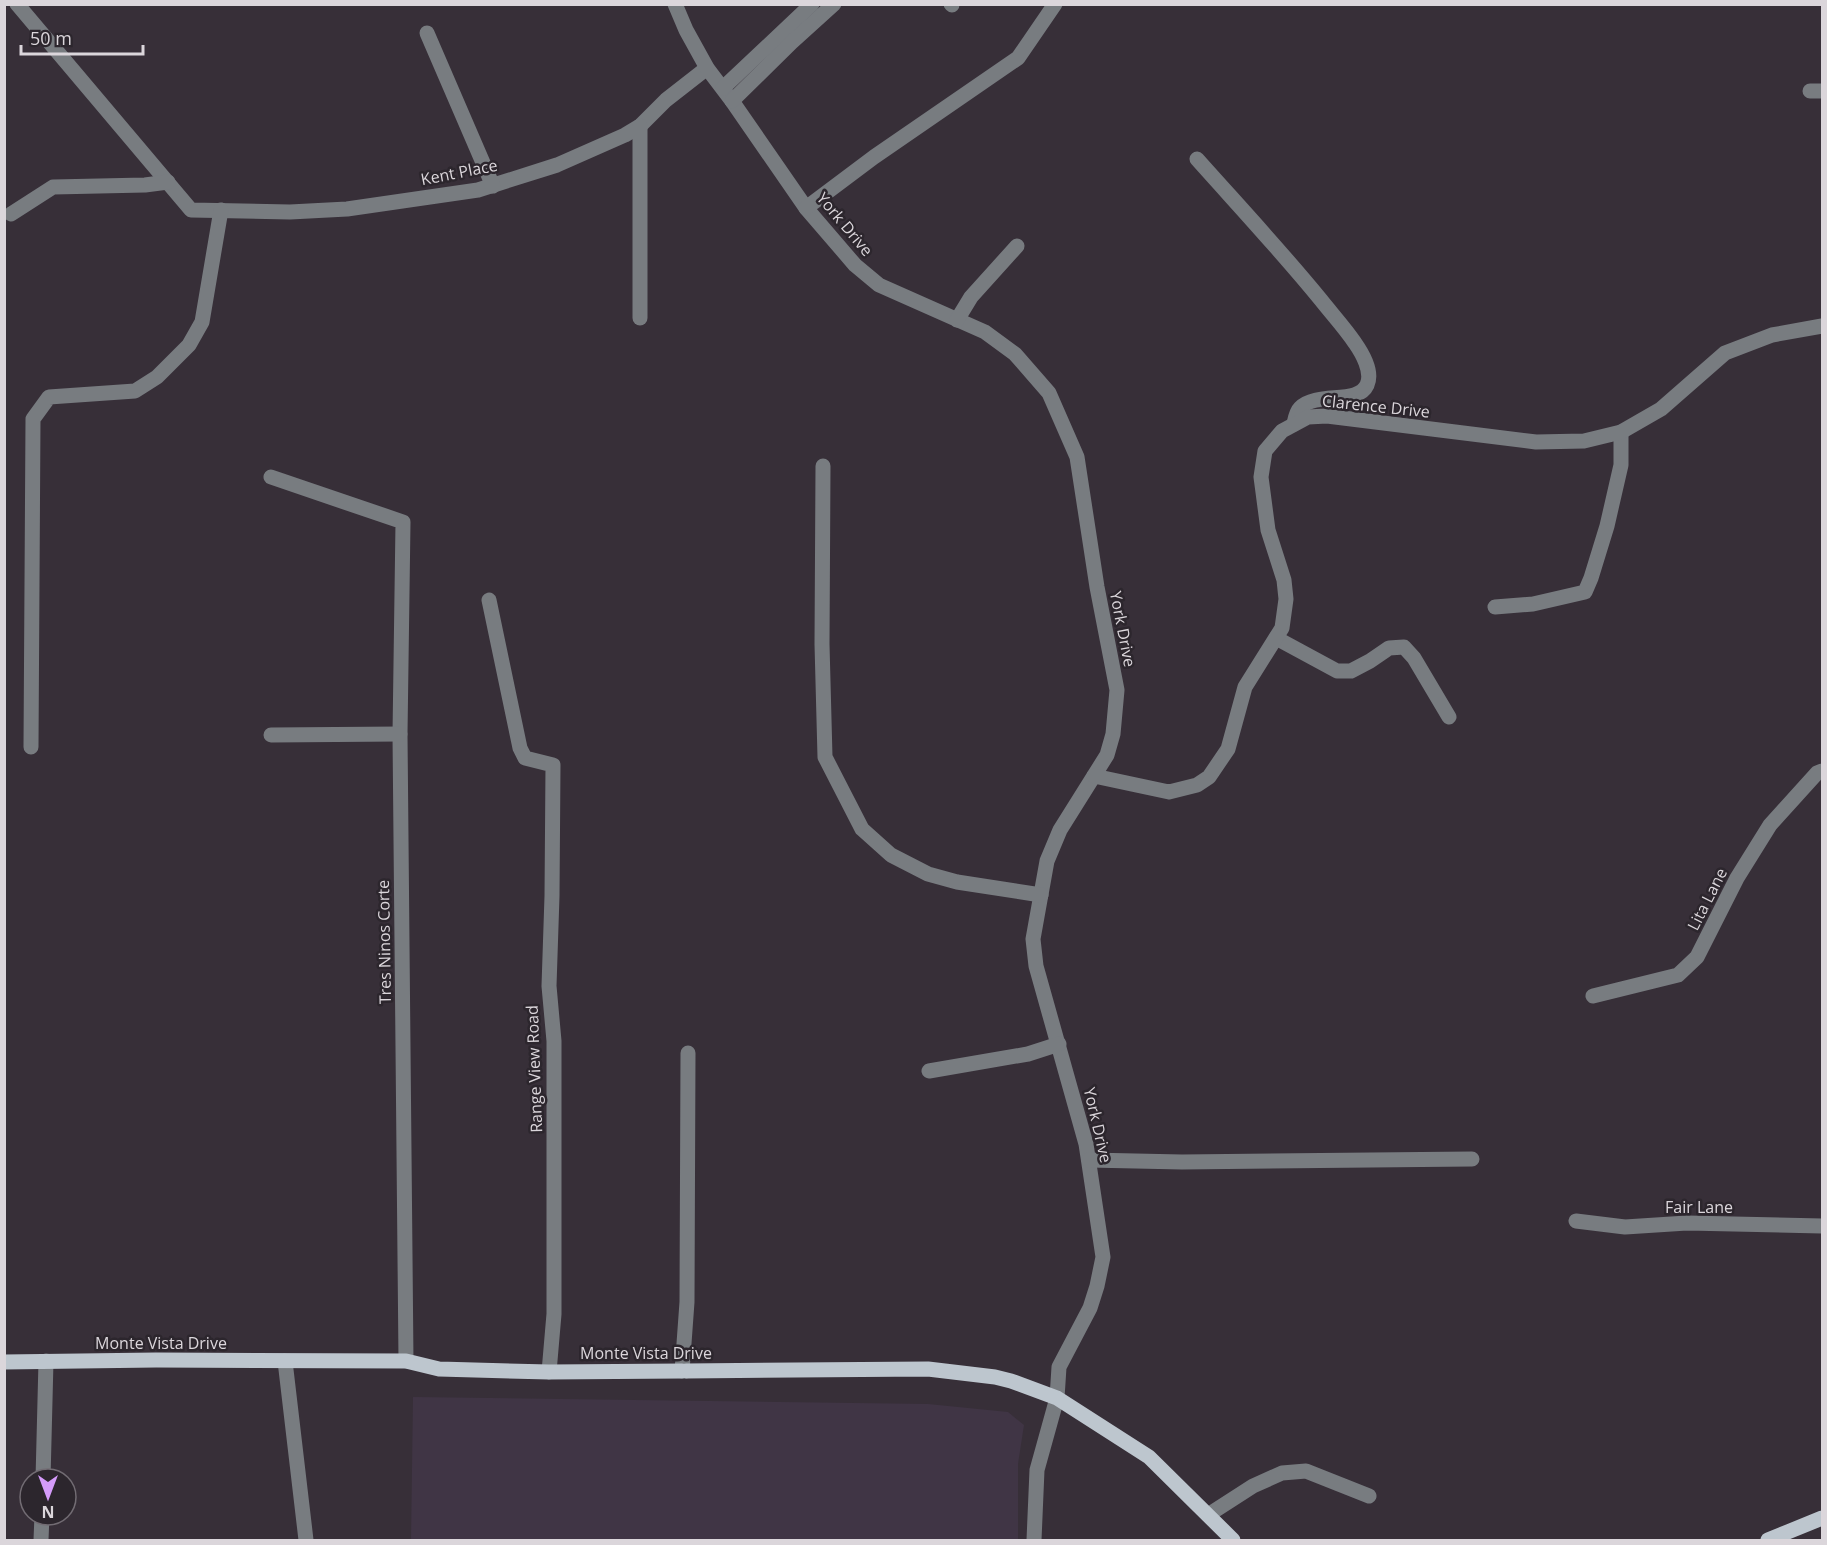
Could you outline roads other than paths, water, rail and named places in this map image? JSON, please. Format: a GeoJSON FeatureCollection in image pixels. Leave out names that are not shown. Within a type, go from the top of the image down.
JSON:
{"type":"FeatureCollection","features":[{"type":"Feature","properties":{"kind":"main road","name":"Monte Vista Drive"},"geometry":{"type":"LineString","coordinates":[[4,1362],[406,1361],[439,1369],[549,1372],[928,1370],[995,1377],[1057,1398],[1149,1457],[1233,1540]]}},
{"type":"Feature","properties":{"kind":"main road"},"geometry":{"type":"LineString","coordinates":[[1768,1540],[1822,1518]]}},
{"type":"Feature","properties":{"kind":"street"},"geometry":{"type":"LineString","coordinates":[[17,4],[168,182]]}},
{"type":"Feature","properties":{"kind":"street","name":"York Drive"},"geometry":{"type":"LineString","coordinates":[[675,4],[707,68],[728,94],[806,208],[855,266],[879,285],[985,332],[1015,354],[1049,393],[1077,458],[1097,587],[1117,690],[1113,734],[1107,755],[1060,830],[1047,861],[1034,939],[1036,966],[1086,1144],[1103,1257],[1090,1308],[1059,1367],[1057,1398],[1037,1470],[1035,1540]]}},
{"type":"Feature","properties":{"kind":"street"},"geometry":{"type":"LineString","coordinates":[[728,94],[812,4]]}},
{"type":"Feature","properties":{"kind":"street"},"geometry":{"type":"LineString","coordinates":[[728,94],[834,4]]}},
{"type":"Feature","properties":{"kind":"street"},"geometry":{"type":"LineString","coordinates":[[806,208],[1018,58],[1055,4]]}},
{"type":"Feature","properties":{"kind":"street"},"geometry":{"type":"LineString","coordinates":[[427,33],[493,186]]}},
{"type":"Feature","properties":{"kind":"street","name":"Kent Place"},"geometry":{"type":"LineString","coordinates":[[168,182],[191,210],[290,212],[347,209],[478,190],[557,165],[625,135],[640,126],[666,100],[707,68]]}},
{"type":"Feature","properties":{"kind":"street"},"geometry":{"type":"LineString","coordinates":[[640,126],[640,318]]}},
{"type":"Feature","properties":{"kind":"street"},"geometry":{"type":"LineString","coordinates":[[1197,159],[1296,270],[1356,344],[1367,366],[1369,376],[1367,386],[1360,393],[1313,400],[1301,406],[1294,424]]}},
{"type":"Feature","properties":{"kind":"street"},"geometry":{"type":"LineString","coordinates":[[10,213],[53,187],[145,185],[168,182]]}},
{"type":"Feature","properties":{"kind":"street"},"geometry":{"type":"LineString","coordinates":[[31,747],[33,419],[49,397],[135,391],[157,376],[189,345],[202,322],[221,210]]}},
{"type":"Feature","properties":{"kind":"street"},"geometry":{"type":"LineString","coordinates":[[957,320],[971,297],[1017,246]]}},
{"type":"Feature","properties":{"kind":"street","name":"Clarence Drive"},"geometry":{"type":"LineString","coordinates":[[1094,776],[1169,792],[1197,785],[1209,777],[1228,749],[1245,687],[1282,628],[1286,599],[1284,580],[1268,530],[1261,477],[1265,451],[1282,431],[1308,417],[1327,416],[1536,442],[1584,441],[1621,432],[1661,409],[1725,353],[1772,335],[1822,326]]}},
{"type":"Feature","properties":{"kind":"street"},"geometry":{"type":"LineString","coordinates":[[1495,607],[1533,604],[1585,592],[1607,526],[1619,475],[1621,432]]}},
{"type":"Feature","properties":{"kind":"street"},"geometry":{"type":"LineString","coordinates":[[823,466],[822,644],[825,757],[862,829],[891,855],[928,874],[957,882],[1041,895]]}},
{"type":"Feature","properties":{"kind":"street","name":"Tres Ninos Corte"},"geometry":{"type":"LineString","coordinates":[[271,477],[403,522],[400,734],[406,1361]]}},
{"type":"Feature","properties":{"kind":"street","name":"Range View Road"},"geometry":{"type":"LineString","coordinates":[[489,600],[520,748],[525,758],[553,765],[549,986],[554,1041],[554,1314],[549,1372]]}},
{"type":"Feature","properties":{"kind":"street"},"geometry":{"type":"LineString","coordinates":[[1275,638],[1337,671],[1351,671],[1389,648],[1404,647],[1414,658],[1449,717]]}},
{"type":"Feature","properties":{"kind":"street"},"geometry":{"type":"LineString","coordinates":[[271,735],[400,734]]}},
{"type":"Feature","properties":{"kind":"street","name":"Lita Lane"},"geometry":{"type":"LineString","coordinates":[[1593,996],[1678,975],[1697,957],[1737,878],[1770,825],[1822,771]]}},
{"type":"Feature","properties":{"kind":"street"},"geometry":{"type":"LineString","coordinates":[[929,1071],[1028,1054],[1059,1044]]}},
{"type":"Feature","properties":{"kind":"street"},"geometry":{"type":"LineString","coordinates":[[684,1371],[687,1302],[688,1053]]}},
{"type":"Feature","properties":{"kind":"street"},"geometry":{"type":"LineString","coordinates":[[1089,1160],[1182,1162],[1472,1159]]}},
{"type":"Feature","properties":{"kind":"street","name":"Fair Lane"},"geometry":{"type":"LineString","coordinates":[[1576,1221],[1625,1227],[1687,1223],[1822,1226]]}},
{"type":"Feature","properties":{"kind":"street"},"geometry":{"type":"LineString","coordinates":[[43,1467],[46,1361]]}},
{"type":"Feature","properties":{"kind":"street"},"geometry":{"type":"LineString","coordinates":[[285,1361],[306,1540]]}},
{"type":"Feature","properties":{"kind":"street"},"geometry":{"type":"LineString","coordinates":[[1208,1515],[1253,1486],[1282,1473],[1306,1471],[1369,1496]]}},
{"type":"Feature","properties":{"kind":"street"},"geometry":{"type":"LineString","coordinates":[[304,1521],[319,1540]]}}]}
